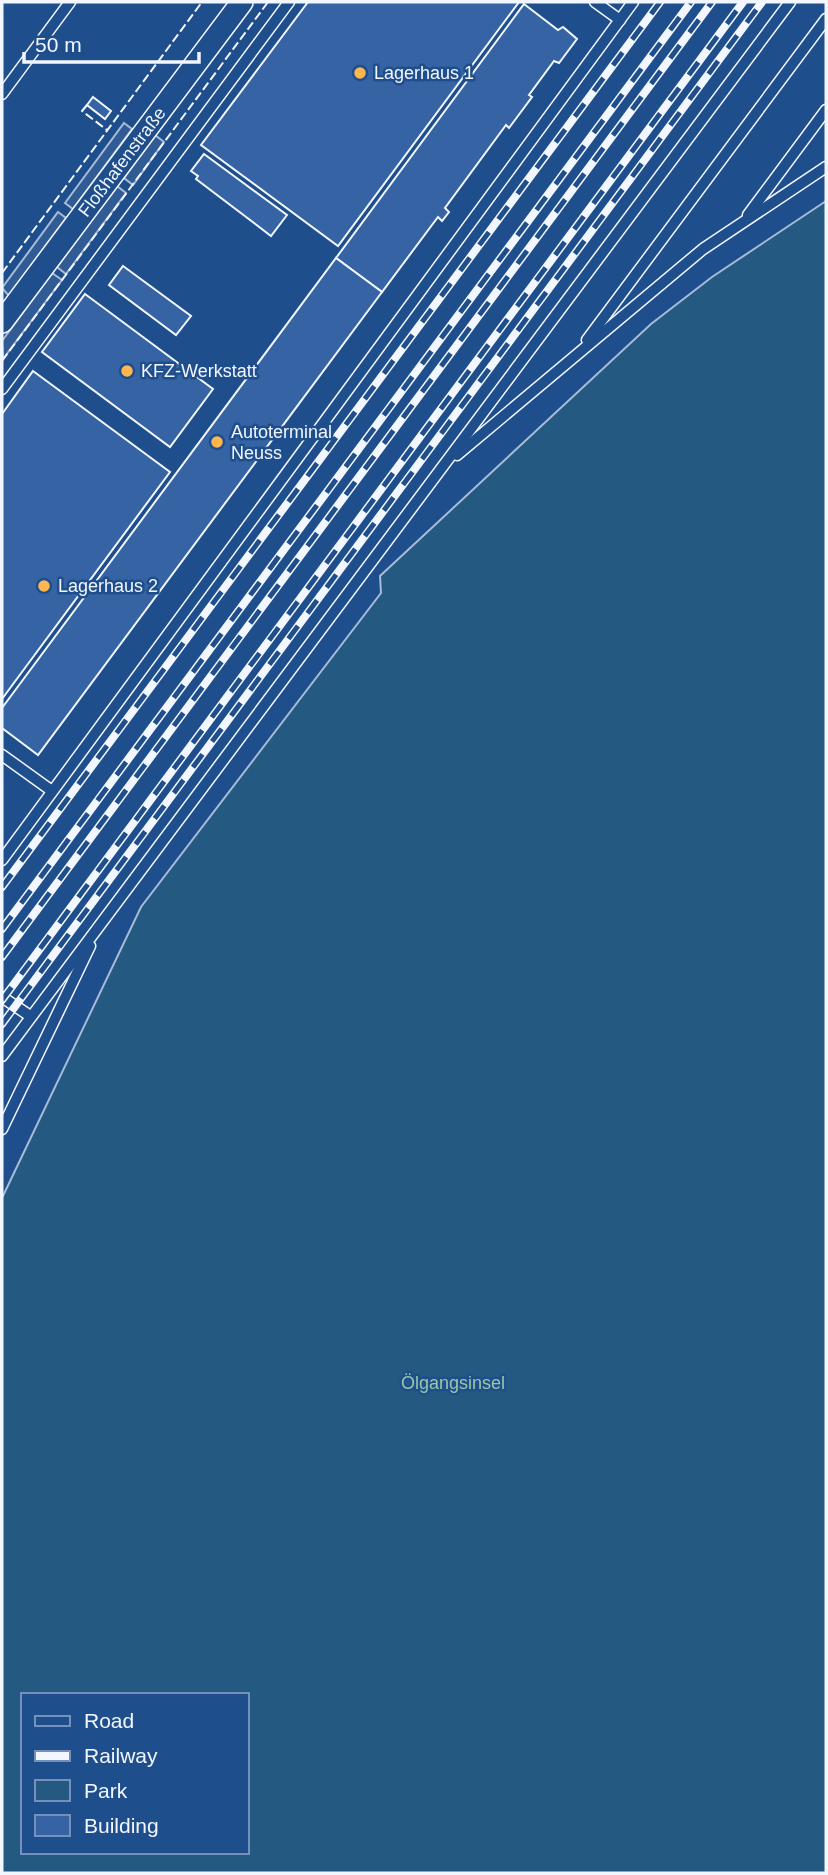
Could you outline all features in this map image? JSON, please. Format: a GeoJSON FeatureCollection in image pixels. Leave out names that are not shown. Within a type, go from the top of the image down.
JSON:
{"type":"FeatureCollection","features":[{"type":"Feature","properties":{"kind":"street","name":"Floßhafenstraße"},"geometry":{"type":"LineString","coordinates":[[2,322],[242,2]]}},
{"type":"Feature","properties":{"kind":"lane"},"geometry":{"type":"LineString","coordinates":[[2,94],[70,2]]}},
{"type":"Feature","properties":{"kind":"lane"},"geometry":{"type":"LineString","coordinates":[[2,388],[289,2]]}},
{"type":"Feature","properties":{"kind":"lane"},"geometry":{"type":"LineString","coordinates":[[595,2],[620,20]]}},
{"type":"Feature","properties":{"kind":"lane"},"geometry":{"type":"LineString","coordinates":[[2,860],[634,2]]}},
{"type":"Feature","properties":{"kind":"lane"},"geometry":{"type":"LineString","coordinates":[[2,1056],[790,2]]}},
{"type":"Feature","properties":{"kind":"lane"},"geometry":{"type":"LineString","coordinates":[[575,356],[826,19]]}},
{"type":"Feature","properties":{"kind":"lane"},"geometry":{"type":"LineString","coordinates":[[743,222],[826,110]]}},
{"type":"Feature","properties":{"kind":"lane"},"geometry":{"type":"LineString","coordinates":[[442,468],[703,249],[826,167]]}},
{"type":"Feature","properties":{"kind":"lane"},"geometry":{"type":"LineString","coordinates":[[2,756],[52,791]]}},
{"type":"Feature","properties":{"kind":"lane"},"geometry":{"type":"LineString","coordinates":[[2,1129],[101,925]]}},
{"type":"Feature","properties":{"kind":"lane"},"geometry":{"type":"LineString","coordinates":[[2,997],[30,1016]]}},
{"type":"Feature","properties":{"kind":"green space","name":"Ölgangsinsel"},"geometry":{"type":"Polygon","coordinates":[[[826,201],[826,1873],[2,1873],[2,1198],[141,907],[381,593],[380,576],[651,324],[712,277],[826,201]]]}},
{"type":"Feature","properties":{"kind":"shaded area"},"geometry":{"type":"Polygon","coordinates":[[[124,123],[132,129],[73,209],[65,203],[124,123]]]}},
{"type":"Feature","properties":{"kind":"shaded area"},"geometry":{"type":"Polygon","coordinates":[[[155,135],[164,142],[133,185],[124,178],[155,135]]]}},
{"type":"Feature","properties":{"kind":"shaded area"},"geometry":{"type":"Polygon","coordinates":[[[117,186],[126,193],[66,274],[57,267],[117,186]]]}},
{"type":"Feature","properties":{"kind":"shaded area"},"geometry":{"type":"Polygon","coordinates":[[[58,212],[66,218],[9,296],[2,288],[58,212]]]}},
{"type":"Feature","properties":{"kind":"shaded area"},"geometry":{"type":"Polygon","coordinates":[[[52,273],[62,280],[3,359],[2,341],[52,273]]]}},
{"type":"Feature","properties":{"kind":"building","name":"Lagerhaus 1"},"geometry":{"type":"Polygon","coordinates":[[[308,2],[519,2],[338,246],[201,145],[308,2]]]}},
{"type":"Feature","properties":{"kind":"building"},"geometry":{"type":"Polygon","coordinates":[[[524,4],[558,30],[563,27],[577,39],[559,63],[554,61],[529,95],[532,97],[509,128],[506,125],[445,208],[449,212],[442,221],[438,217],[382,292],[336,258],[524,4]]]}},
{"type":"Feature","properties":{"kind":"building"},"geometry":{"type":"Polygon","coordinates":[[[93,97],[111,111],[105,119],[87,105],[93,97]]]}},
{"type":"Feature","properties":{"kind":"building"},"geometry":{"type":"Polygon","coordinates":[[[204,154],[287,215],[271,236],[196,179],[198,176],[191,171],[204,154]]]}},
{"type":"Feature","properties":{"kind":"building"},"geometry":{"type":"Polygon","coordinates":[[[336,258],[382,292],[38,755],[2,728],[2,708],[336,258]]]}},
{"type":"Feature","properties":{"kind":"building"},"geometry":{"type":"Polygon","coordinates":[[[123,266],[191,316],[176,335],[109,285],[123,266]]]}},
{"type":"Feature","properties":{"kind":"building","name":"KFZ-Werkstatt"},"geometry":{"type":"Polygon","coordinates":[[[85,294],[213,389],[170,447],[42,352],[85,294]]]}},
{"type":"Feature","properties":{"kind":"building","name":"Lagerhaus 2"},"geometry":{"type":"Polygon","coordinates":[[[33,371],[170,472],[2,699],[2,414],[33,371]]]}},
{"type":"Feature","properties":{"kind":"railway"},"geometry":{"type":"LineString","coordinates":[[2,887],[660,2]]}},
{"type":"Feature","properties":{"kind":"railway"},"geometry":{"type":"LineString","coordinates":[[2,929],[691,2]]}},
{"type":"Feature","properties":{"kind":"railway"},"geometry":{"type":"LineString","coordinates":[[2,957],[712,2]]}},
{"type":"Feature","properties":{"kind":"railway"},"geometry":{"type":"LineString","coordinates":[[2,1000],[743,2]]}},
{"type":"Feature","properties":{"kind":"railway"},"geometry":{"type":"LineString","coordinates":[[2,1024],[762,2]]}},
{"type":"Feature","properties":{"kind":"fence"},"geometry":{"type":"LineString","coordinates":[[2,273],[202,2]]}},
{"type":"Feature","properties":{"kind":"fence"},"geometry":{"type":"LineString","coordinates":[[2,361],[268,2]]}},
{"type":"Feature","properties":{"kind":"fence"},"geometry":{"type":"LineString","coordinates":[[87,105],[82,111],[107,130]]}},
{"type":"Feature","properties":{"kind":"place","name":"Lagerhaus 1"},"geometry":{"type":"Point","coordinates":[360,73]}},
{"type":"Feature","properties":{"kind":"place","name":"KFZ-Werkstatt"},"geometry":{"type":"Point","coordinates":[127,371]}},
{"type":"Feature","properties":{"kind":"place","name":"Autoterminal Neuss"},"geometry":{"type":"Point","coordinates":[217,442]}},
{"type":"Feature","properties":{"kind":"place","name":"Lagerhaus 2"},"geometry":{"type":"Point","coordinates":[44,586]}}]}
